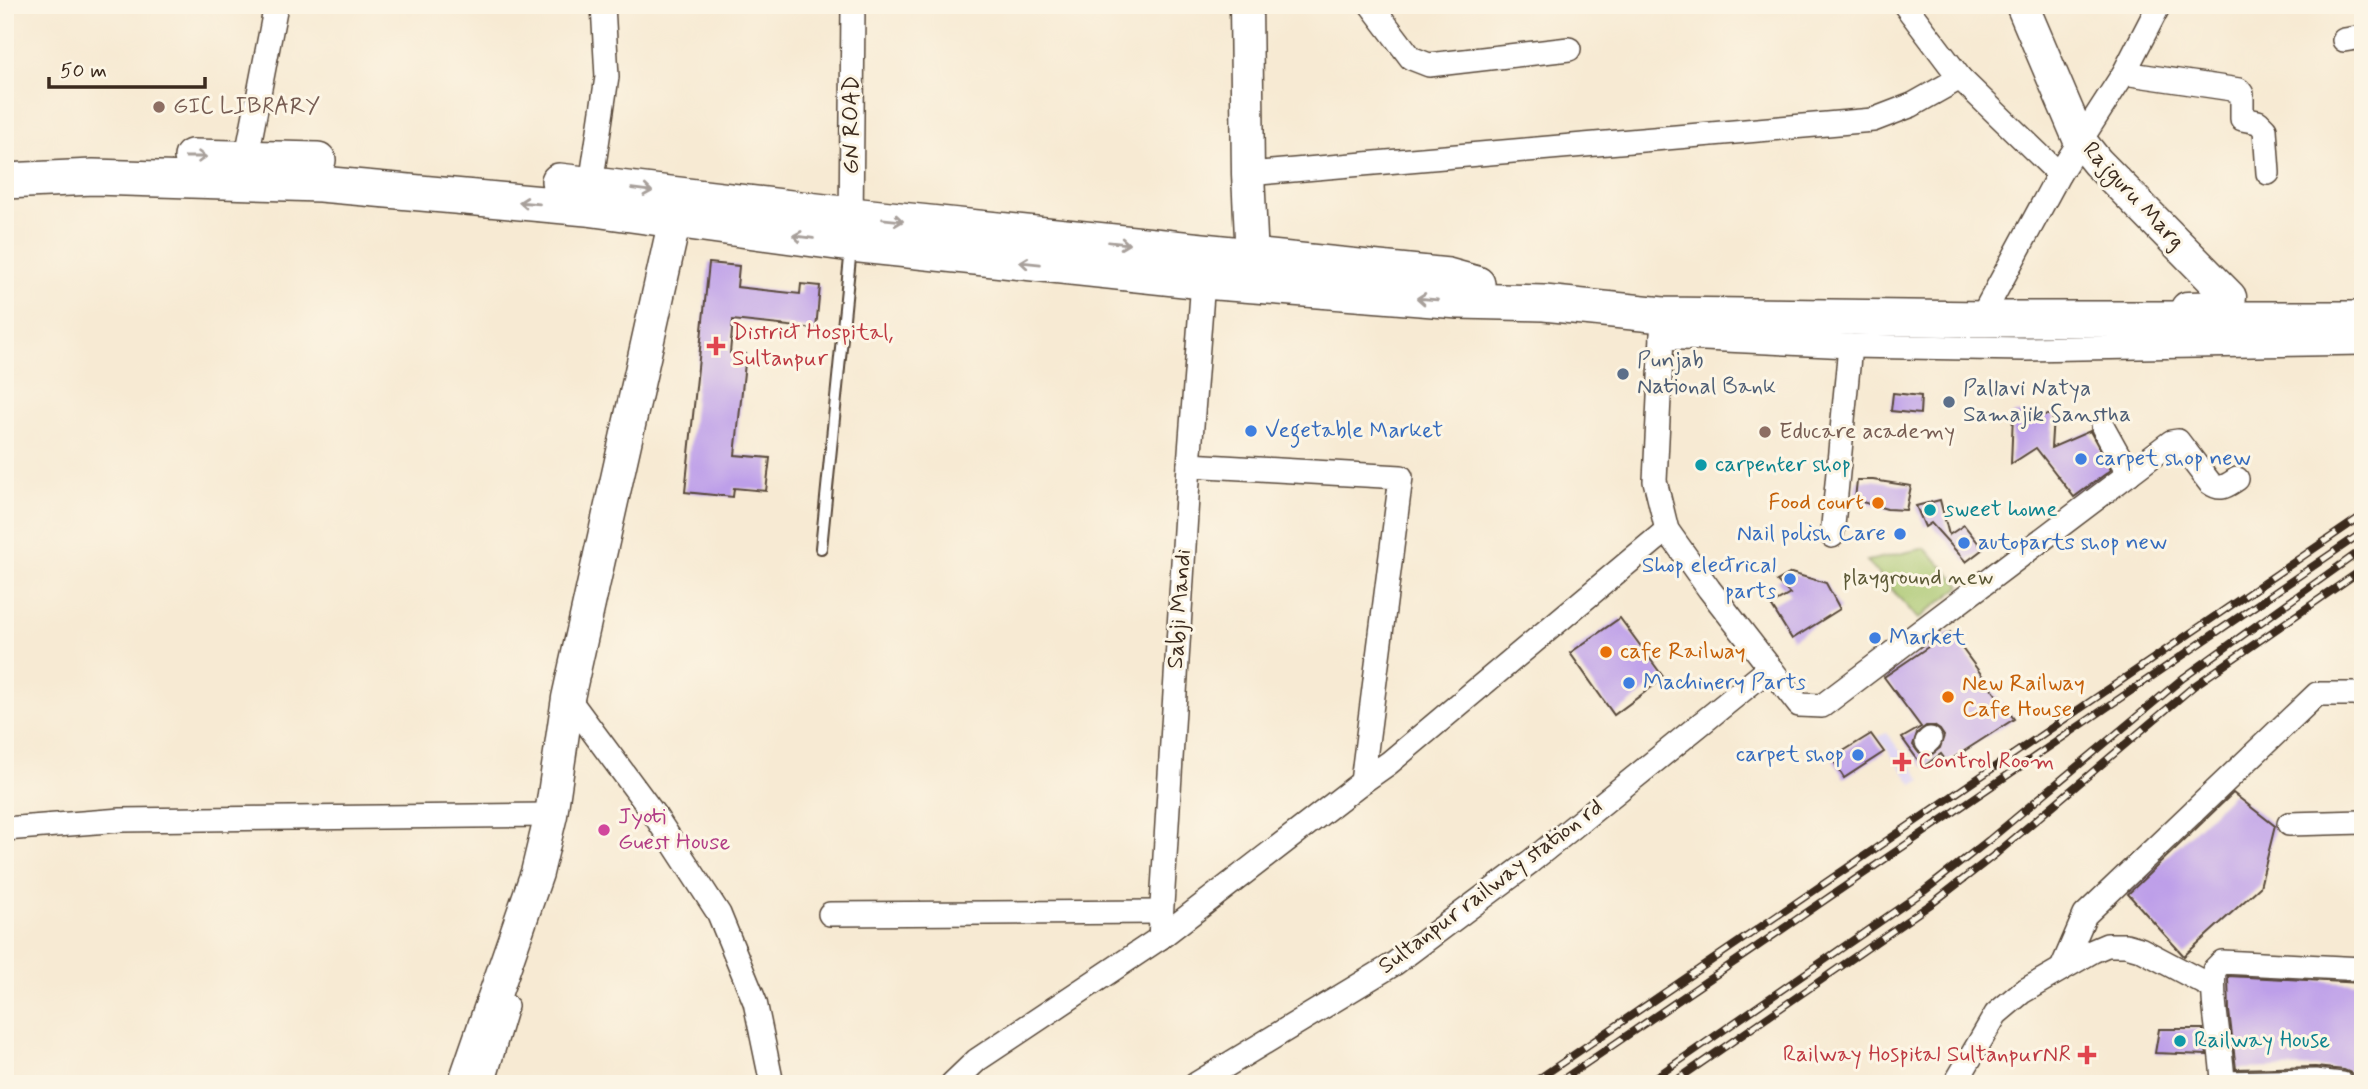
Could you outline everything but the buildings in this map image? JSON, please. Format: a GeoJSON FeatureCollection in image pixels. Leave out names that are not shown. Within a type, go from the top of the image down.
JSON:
{"type":"FeatureCollection","features":[{"type":"Feature","properties":{"kind":"main road"},"geometry":{"type":"LineString","coordinates":[[5,160],[100,157],[244,169],[320,184],[589,196],[851,230],[1203,281],[1252,270]]}},
{"type":"Feature","properties":{"kind":"main road"},"geometry":{"type":"LineString","coordinates":[[5,181],[244,169]]}},
{"type":"Feature","properties":{"kind":"main road"},"geometry":{"type":"LineString","coordinates":[[589,196],[675,219],[851,230],[1252,270],[1459,301],[1544,303],[1668,323],[2363,319]]}},
{"type":"Feature","properties":{"kind":"street"},"geometry":{"type":"LineString","coordinates":[[244,169],[276,5]]}},
{"type":"Feature","properties":{"kind":"street"},"geometry":{"type":"LineString","coordinates":[[589,196],[607,77],[603,5]]}},
{"type":"Feature","properties":{"kind":"street","name":"GN ROAD"},"geometry":{"type":"LineString","coordinates":[[851,230],[853,5]]}},
{"type":"Feature","properties":{"kind":"street"},"geometry":{"type":"LineString","coordinates":[[1245,5],[1252,270]]}},
{"type":"Feature","properties":{"kind":"street"},"geometry":{"type":"LineString","coordinates":[[1371,5],[1411,58],[1420,63],[1429,65],[1569,49]]}},
{"type":"Feature","properties":{"kind":"street"},"geometry":{"type":"LineString","coordinates":[[1905,5],[1960,78],[2059,174]]}},
{"type":"Feature","properties":{"kind":"street","name":"Rajguru Marg"},"geometry":{"type":"LineString","coordinates":[[2022,5],[2080,141],[2229,300]]}},
{"type":"Feature","properties":{"kind":"street"},"geometry":{"type":"LineString","coordinates":[[1986,309],[2059,174],[2124,73],[2159,5]]}},
{"type":"Feature","properties":{"kind":"street"},"geometry":{"type":"LineString","coordinates":[[2124,73],[2239,90],[2242,94],[2242,119],[2258,122],[2264,129],[2268,173]]}},
{"type":"Feature","properties":{"kind":"street"},"geometry":{"type":"LineString","coordinates":[[1248,174],[1873,120],[1912,105],[1960,78]]}},
{"type":"Feature","properties":{"kind":"street"},"geometry":{"type":"LineString","coordinates":[[483,1084],[525,944],[537,873],[551,815],[568,698],[675,219]]}},
{"type":"Feature","properties":{"kind":"street","name":"Sabji Mandi"},"geometry":{"type":"LineString","coordinates":[[1160,938],[1203,281]]}},
{"type":"Feature","properties":{"kind":"street"},"geometry":{"type":"LineString","coordinates":[[2237,479],[2222,488],[2216,487],[2178,442],[2171,442],[1822,706],[1799,705],[1667,530],[1655,481],[1670,305],[1677,302],[1986,309],[2209,308],[2229,300],[2363,304]]}},
{"type":"Feature","properties":{"kind":"street"},"geometry":{"type":"LineString","coordinates":[[1668,323],[1850,346],[2024,349],[2363,343]]}},
{"type":"Feature","properties":{"kind":"street"},"geometry":{"type":"LineString","coordinates":[[1832,536],[1850,346]]}},
{"type":"Feature","properties":{"kind":"street"},"geometry":{"type":"LineString","coordinates":[[2103,427],[2129,474]]}},
{"type":"Feature","properties":{"kind":"street"},"geometry":{"type":"LineString","coordinates":[[1189,465],[1401,477],[1362,782]]}},
{"type":"Feature","properties":{"kind":"street"},"geometry":{"type":"LineString","coordinates":[[952,1084],[977,1060],[1160,938],[1390,763],[1667,530]]}},
{"type":"Feature","properties":{"kind":"street","name":"Sultanpur railway station rd"},"geometry":{"type":"LineString","coordinates":[[1196,1084],[1394,964],[1530,862],[1770,668]]}},
{"type":"Feature","properties":{"kind":"street"},"geometry":{"type":"LineString","coordinates":[[2062,968],[2085,915],[2317,694],[2363,694]]}},
{"type":"Feature","properties":{"kind":"street"},"geometry":{"type":"LineString","coordinates":[[568,698],[656,817],[719,914],[755,1002],[772,1084]]}},
{"type":"Feature","properties":{"kind":"street"},"geometry":{"type":"LineString","coordinates":[[5,829],[121,820],[551,815]]}},
{"type":"Feature","properties":{"kind":"street"},"geometry":{"type":"LineString","coordinates":[[2289,824],[2363,822]]}},
{"type":"Feature","properties":{"kind":"street"},"geometry":{"type":"LineString","coordinates":[[464,1084],[537,873]]}},
{"type":"Feature","properties":{"kind":"street"},"geometry":{"type":"LineString","coordinates":[[448,1084],[512,912],[537,873]]}},
{"type":"Feature","properties":{"kind":"street"},"geometry":{"type":"LineString","coordinates":[[830,914],[1161,912]]}},
{"type":"Feature","properties":{"kind":"street"},"geometry":{"type":"LineString","coordinates":[[1955,1084],[1996,1014],[2022,992],[2107,945],[2140,948],[2212,987]]}},
{"type":"Feature","properties":{"kind":"street"},"geometry":{"type":"LineString","coordinates":[[2342,1084],[2315,1081],[2223,1083],[2212,987],[2214,970],[2222,962],[2363,969]]}},
{"type":"Feature","properties":{"kind":"lane"},"geometry":{"type":"LineString","coordinates":[[821,548],[851,230]]}},
{"type":"Feature","properties":{"kind":"shaded area","name":"Control Room"},"geometry":{"type":"Polygon","coordinates":[[[1886,733],[1922,780],[1913,785],[1878,737],[1886,733]]]}},
{"type":"Feature","properties":{"kind":"green space","name":"playground new"},"geometry":{"type":"Polygon","coordinates":[[[1925,548],[1961,586],[1918,619],[1867,561],[1925,548]]]}},
{"type":"Feature","properties":{"kind":"railway"},"geometry":{"type":"LineString","coordinates":[[1531,1084],[2363,515]]}},
{"type":"Feature","properties":{"kind":"railway"},"geometry":{"type":"LineString","coordinates":[[1556,1084],[2363,532]]}},
{"type":"Feature","properties":{"kind":"railway"},"geometry":{"type":"LineString","coordinates":[[1646,1084],[1924,891],[2183,678],[2363,549]]}},
{"type":"Feature","properties":{"kind":"railway"},"geometry":{"type":"LineString","coordinates":[[1671,1084],[1934,902],[1997,853],[2194,686],[2363,569]]}},
{"type":"Feature","properties":{"kind":"place","name":"GIC LIBRARY"},"geometry":{"type":"Point","coordinates":[159,107]}},
{"type":"Feature","properties":{"kind":"place","name":"District Hospital, Sultanpur"},"geometry":{"type":"Point","coordinates":[716,346]}},
{"type":"Feature","properties":{"kind":"place","name":"Punjab National Bank"},"geometry":{"type":"Point","coordinates":[1623,374]}},
{"type":"Feature","properties":{"kind":"place","name":"Pallavi Natya Samajik Sanstha"},"geometry":{"type":"Point","coordinates":[1949,402]}},
{"type":"Feature","properties":{"kind":"place","name":"Vegetable Market"},"geometry":{"type":"Point","coordinates":[1251,431]}},
{"type":"Feature","properties":{"kind":"place","name":"Educare academy"},"geometry":{"type":"Point","coordinates":[1765,432]}},
{"type":"Feature","properties":{"kind":"place","name":"carpet shop new"},"geometry":{"type":"Point","coordinates":[2081,459]}},
{"type":"Feature","properties":{"kind":"place","name":"carpenter shop"},"geometry":{"type":"Point","coordinates":[1701,465]}},
{"type":"Feature","properties":{"kind":"place","name":"Food court"},"geometry":{"type":"Point","coordinates":[1878,503]}},
{"type":"Feature","properties":{"kind":"place","name":"sweet home"},"geometry":{"type":"Point","coordinates":[1930,510]}},
{"type":"Feature","properties":{"kind":"place","name":"Nail polish Care"},"geometry":{"type":"Point","coordinates":[1900,534]}},
{"type":"Feature","properties":{"kind":"place","name":"autoparts shop new"},"geometry":{"type":"Point","coordinates":[1964,543]}},
{"type":"Feature","properties":{"kind":"place","name":"Shop electrical parts"},"geometry":{"type":"Point","coordinates":[1790,579]}},
{"type":"Feature","properties":{"kind":"place","name":"Market"},"geometry":{"type":"Point","coordinates":[1875,638]}},
{"type":"Feature","properties":{"kind":"place","name":"cafe Railway"},"geometry":{"type":"Point","coordinates":[1606,652]}},
{"type":"Feature","properties":{"kind":"place","name":"Machinery Parts"},"geometry":{"type":"Point","coordinates":[1629,683]}},
{"type":"Feature","properties":{"kind":"place","name":"New Railway Cafe House"},"geometry":{"type":"Point","coordinates":[1948,697]}},
{"type":"Feature","properties":{"kind":"place","name":"carpet shop"},"geometry":{"type":"Point","coordinates":[1858,755]}},
{"type":"Feature","properties":{"kind":"place","name":"Control Room"},"geometry":{"type":"Point","coordinates":[1902,762]}},
{"type":"Feature","properties":{"kind":"place","name":"Jyoti Guest House"},"geometry":{"type":"Point","coordinates":[604,830]}},
{"type":"Feature","properties":{"kind":"place","name":"Railway House"},"geometry":{"type":"Point","coordinates":[2180,1041]}},
{"type":"Feature","properties":{"kind":"place","name":"Railway Hospital SultanpurNR"},"geometry":{"type":"Point","coordinates":[2087,1055]}}]}
